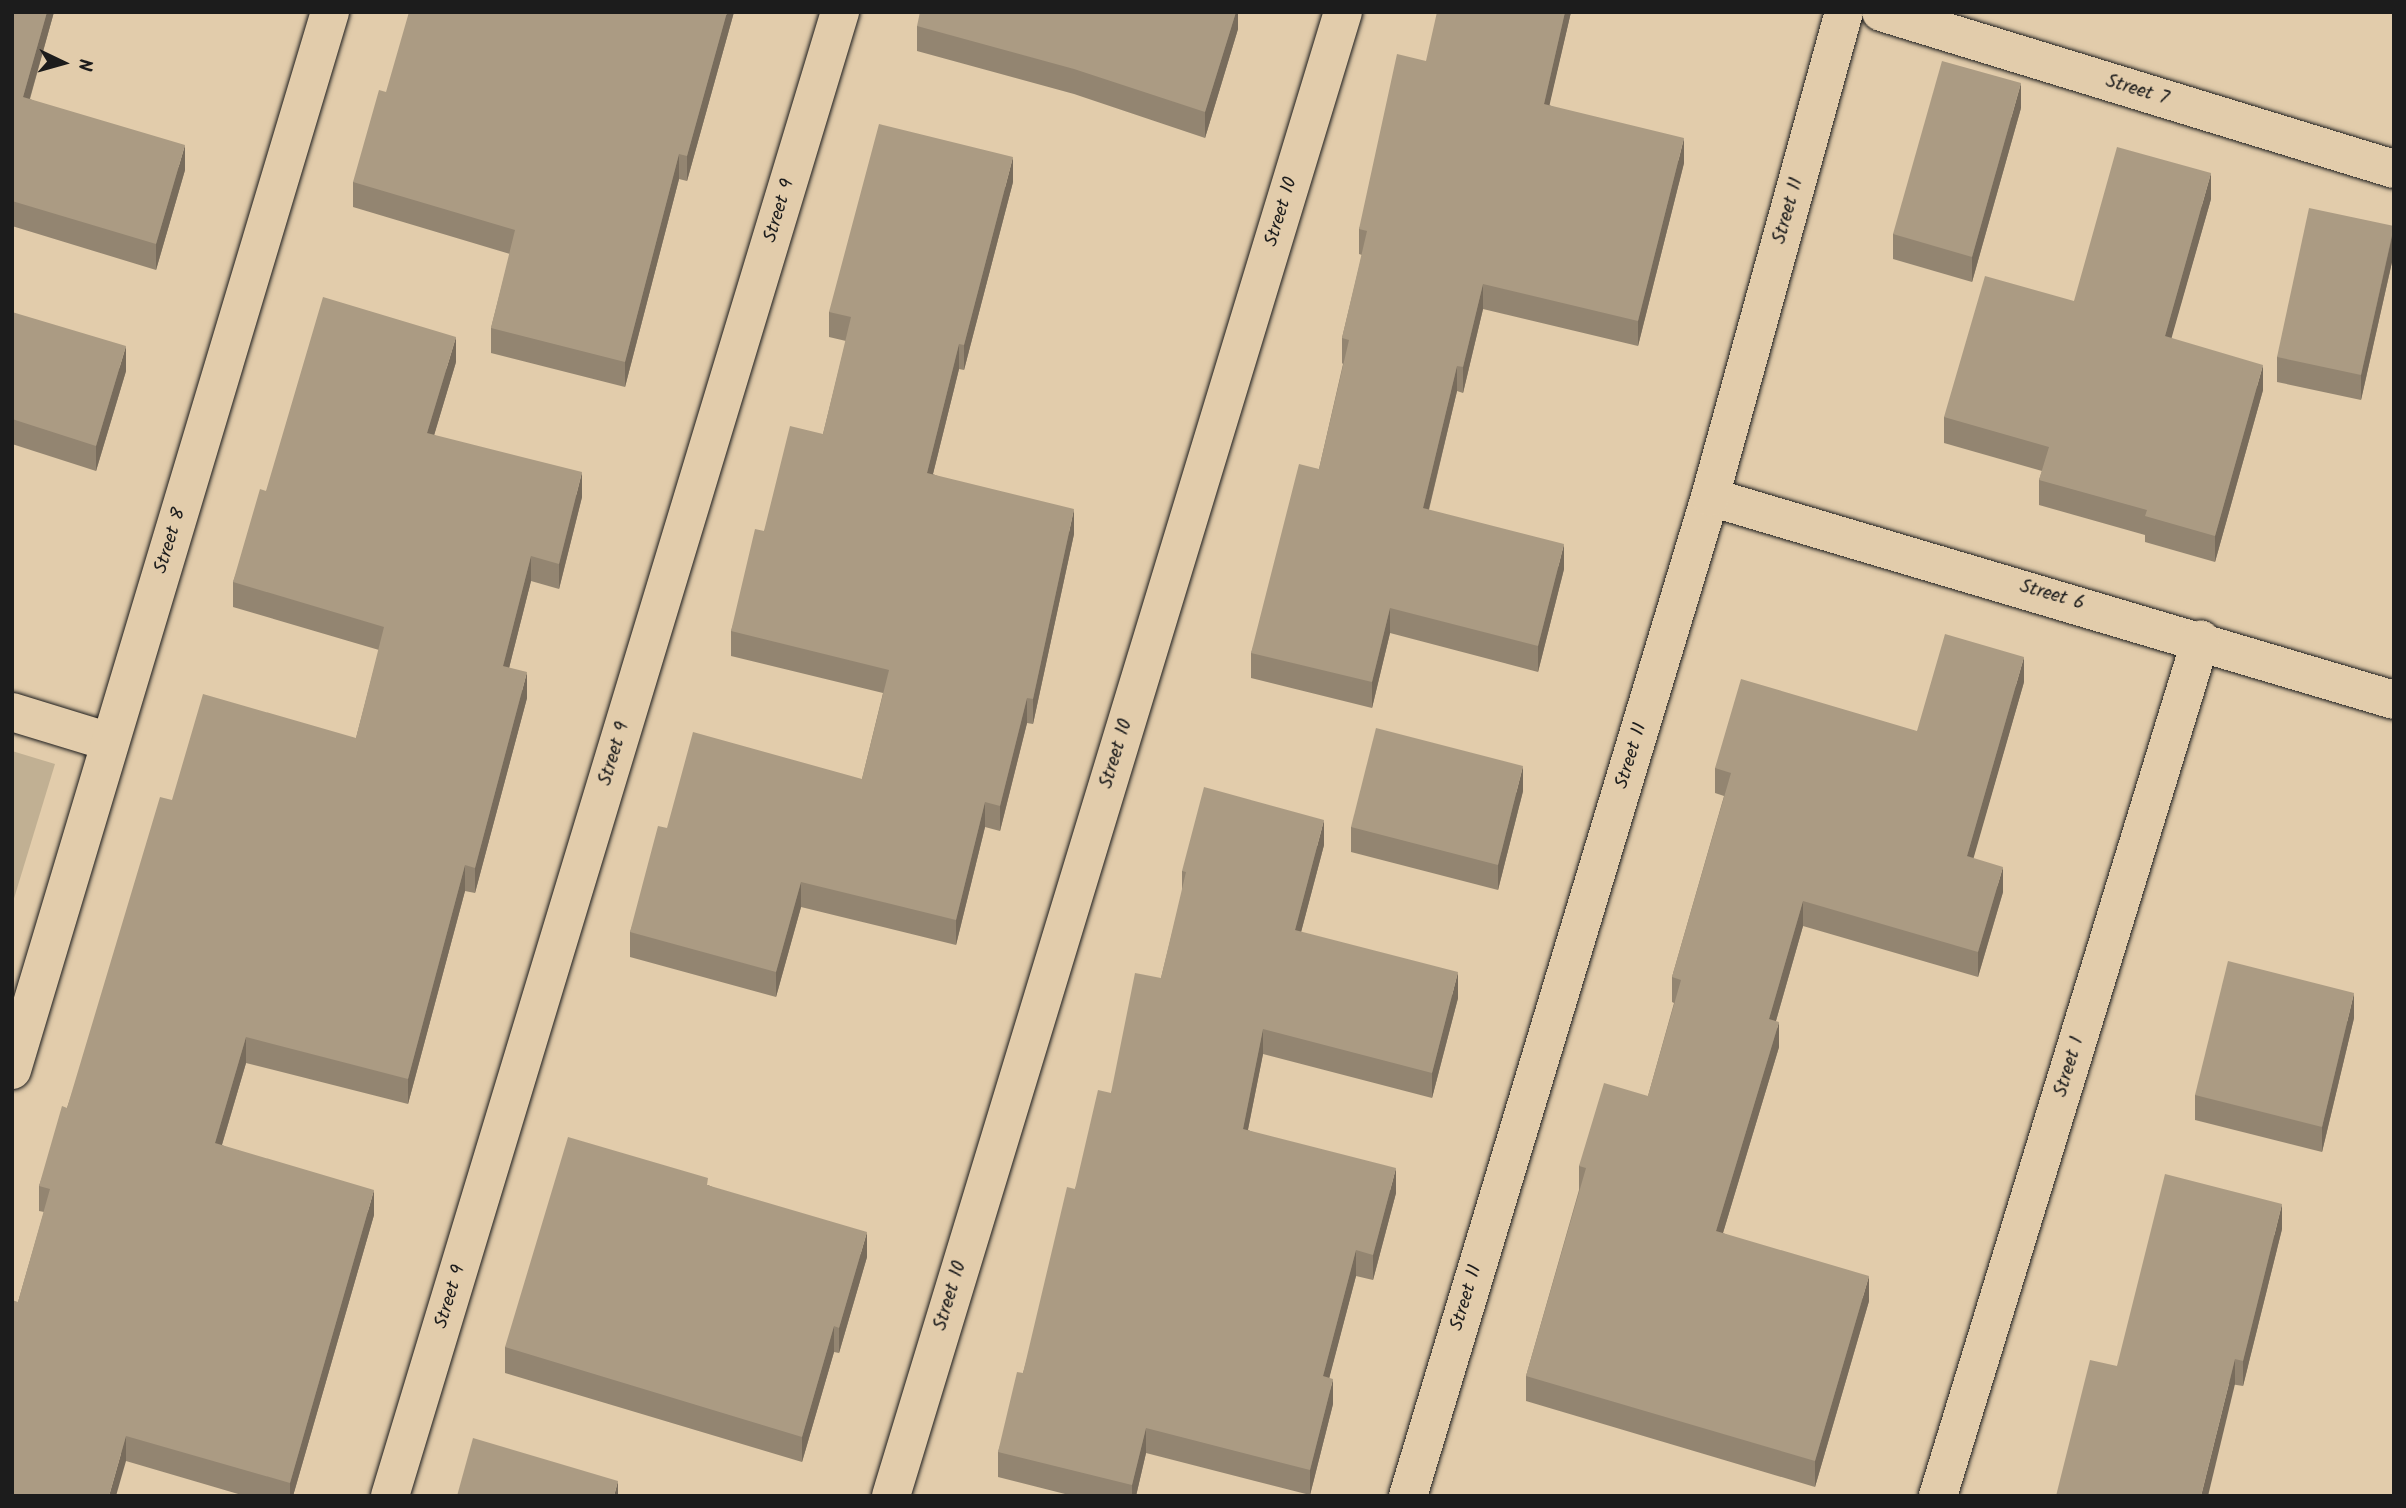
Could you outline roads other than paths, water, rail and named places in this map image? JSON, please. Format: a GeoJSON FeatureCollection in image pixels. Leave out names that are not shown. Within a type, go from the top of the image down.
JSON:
{"type":"FeatureCollection","features":[{"type":"Feature","properties":{"kind":"street","name":"Street 8"},"geometry":{"type":"LineString","coordinates":[[12,1070],[330,12]]}},
{"type":"Feature","properties":{"kind":"street","name":"Street 9"},"geometry":{"type":"LineString","coordinates":[[390,1496],[840,12]]}},
{"type":"Feature","properties":{"kind":"street","name":"Street 10"},"geometry":{"type":"LineString","coordinates":[[891,1496],[1343,12]]}},
{"type":"Feature","properties":{"kind":"street","name":"Street 11"},"geometry":{"type":"LineString","coordinates":[[1408,1496],[1710,498],[1844,12]]}},
{"type":"Feature","properties":{"kind":"street","name":"Street 7"},"geometry":{"type":"LineString","coordinates":[[1881,12],[2394,169]]}},
{"type":"Feature","properties":{"kind":"street","name":"Street 6"},"geometry":{"type":"LineString","coordinates":[[1710,498],[2201,639],[2394,699]]}},
{"type":"Feature","properties":{"kind":"street","name":"Street 1"},"geometry":{"type":"LineString","coordinates":[[1938,1496],[2201,639]]}},
{"type":"Feature","properties":{"kind":"street"},"geometry":{"type":"LineString","coordinates":[[12,712],[110,742]]}}]}
